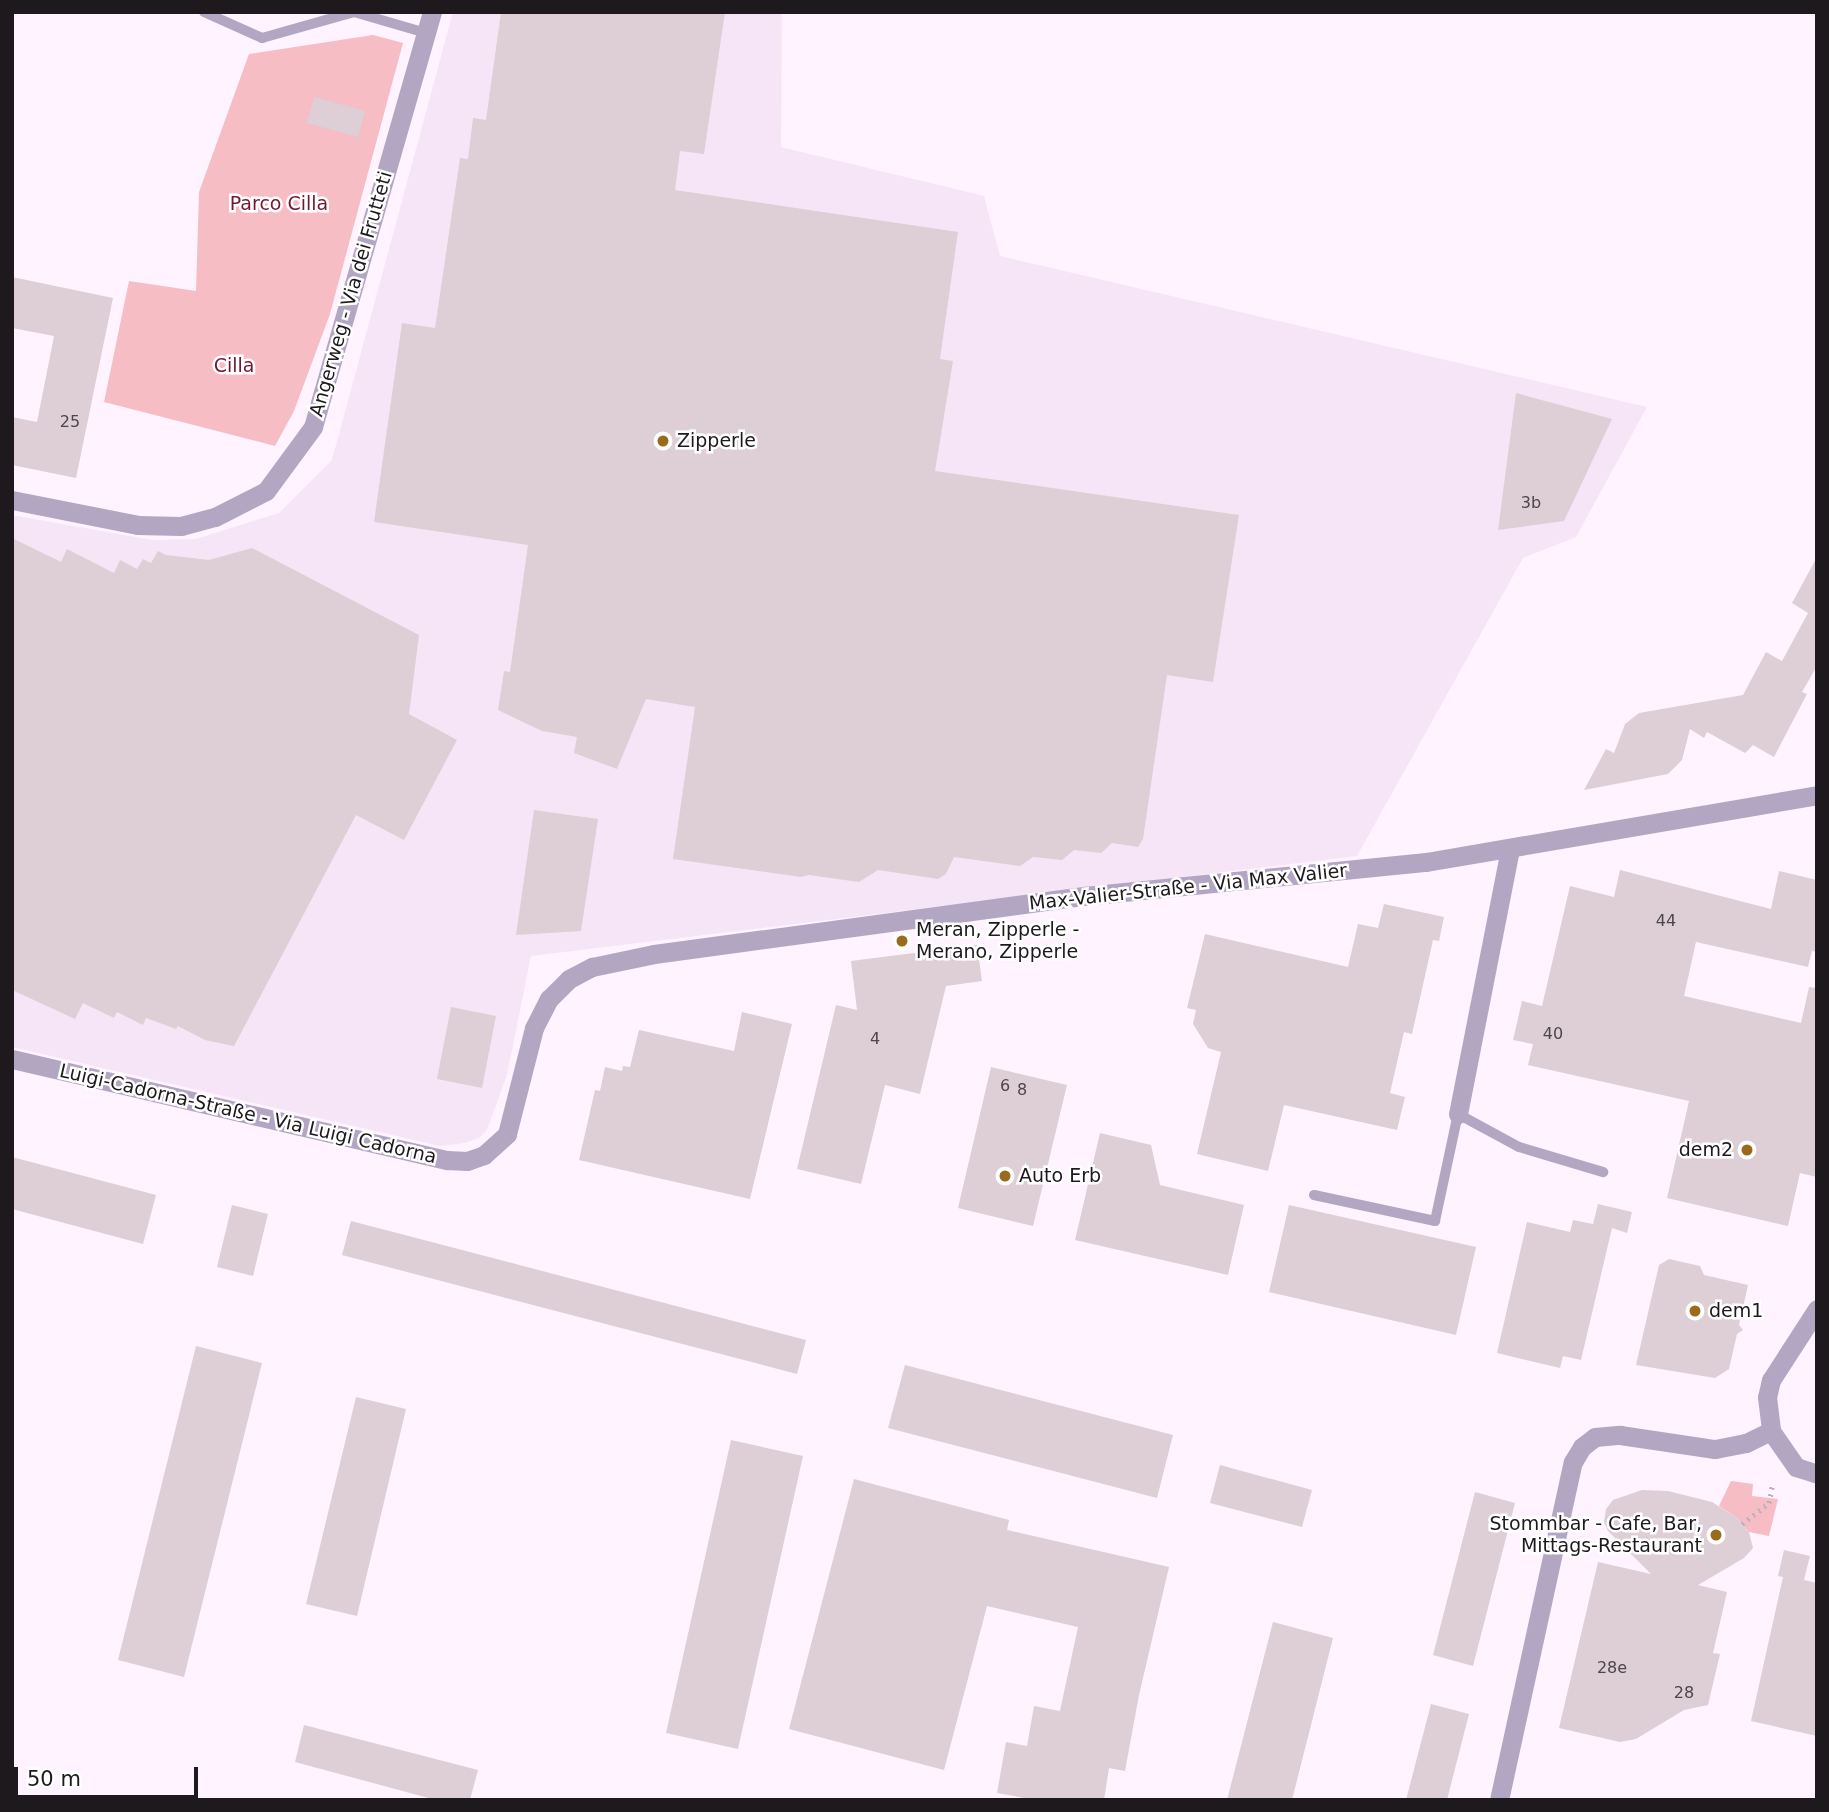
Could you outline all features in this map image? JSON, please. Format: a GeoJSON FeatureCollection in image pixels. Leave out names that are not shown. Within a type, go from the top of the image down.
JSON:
{"type":"FeatureCollection","features":[{"type":"Feature","properties":{"kind":"street","name":"Angerweg - Via dei Frutteti"},"geometry":{"type":"LineString","coordinates":[[12,499],[138,525],[181,526],[215,517],[266,491],[313,427],[432,12]]}},
{"type":"Feature","properties":{"kind":"street","name":"Max-Valier-Straße - Via Max Valier"},"geometry":{"type":"LineString","coordinates":[[484,1155],[507,1134],[534,1028],[549,999],[569,979],[592,967],[654,954],[1084,896],[1426,863],[1817,795]]}},
{"type":"Feature","properties":{"kind":"street"},"geometry":{"type":"LineString","coordinates":[[1458,1114],[1510,849]]}},
{"type":"Feature","properties":{"kind":"street","name":"Luigi-Cadorna-Straße - Via Luigi Cadorna"},"geometry":{"type":"LineString","coordinates":[[12,1059],[447,1160],[467,1161],[484,1155]]}},
{"type":"Feature","properties":{"kind":"street"},"geometry":{"type":"LineString","coordinates":[[1817,1309],[1771,1380],[1767,1396],[1771,1431],[1796,1467],[1817,1475]]}},
{"type":"Feature","properties":{"kind":"street"},"geometry":{"type":"LineString","coordinates":[[1499,1800],[1573,1462],[1582,1447],[1595,1437],[1620,1435],[1715,1449],[1746,1443],[1771,1431]]}},
{"type":"Feature","properties":{"kind":"lane"},"geometry":{"type":"LineString","coordinates":[[204,12],[262,38],[354,12],[426,33]]}},
{"type":"Feature","properties":{"kind":"lane"},"geometry":{"type":"LineString","coordinates":[[1314,1195],[1435,1221],[1458,1114],[1519,1147],[1603,1172]]}},
{"type":"Feature","properties":{"kind":"path"},"geometry":{"type":"LineString","coordinates":[[1742,1524],[1769,1503],[1772,1486]]}},
{"type":"Feature","properties":{"kind":"shaded area"},"geometry":{"type":"Polygon","coordinates":[[[453,12],[782,12],[781,147],[984,196],[1000,256],[1647,407],[1576,537],[1523,558],[1357,856],[531,956],[507,1075],[487,1130],[479,1138],[464,1143],[440,1146],[12,1047],[12,515],[152,540],[196,539],[279,513],[332,460],[453,12]]]}},
{"type":"Feature","properties":{"kind":"green space","name":"Parco Cilla"},"geometry":{"type":"Polygon","coordinates":[[[373,35],[403,43],[330,314],[294,411],[275,446],[104,402],[129,281],[196,291],[199,192],[249,54],[373,35]]]}},
{"type":"Feature","properties":{"kind":"green space"},"geometry":{"type":"Polygon","coordinates":[[[1731,1481],[1753,1484],[1752,1496],[1778,1499],[1769,1536],[1749,1532],[1737,1518],[1719,1506],[1731,1481]]]}},
{"type":"Feature","properties":{"kind":"building","name":"Zipperle"},"geometry":{"type":"Polygon","coordinates":[[[501,12],[725,12],[704,154],[680,151],[675,190],[958,232],[940,359],[953,361],[935,471],[1239,515],[1213,682],[1167,675],[1143,839],[1138,847],[1112,843],[1101,853],[1074,850],[1062,860],[1033,857],[1020,866],[954,857],[946,874],[938,879],[878,870],[859,882],[809,875],[801,877],[673,859],[695,707],[646,699],[617,769],[574,753],[577,737],[542,731],[498,710],[504,671],[510,672],[528,545],[374,522],[402,323],[435,328],[460,158],[468,159],[473,118],[486,120],[501,12]]]}},
{"type":"Feature","properties":{"kind":"building"},"geometry":{"type":"Polygon","coordinates":[[[314,97],[365,111],[358,137],[307,123],[314,97]]]}},
{"type":"Feature","properties":{"kind":"building"},"geometry":{"type":"Polygon","coordinates":[[[12,277],[113,298],[76,478],[12,465],[12,417],[37,422],[54,336],[12,328],[12,277]]]}},
{"type":"Feature","properties":{"kind":"building"},"geometry":{"type":"Polygon","coordinates":[[[1516,393],[1612,419],[1564,521],[1498,530],[1516,393]]]}},
{"type":"Feature","properties":{"kind":"building"},"geometry":{"type":"Polygon","coordinates":[[[12,538],[61,562],[67,549],[114,573],[120,560],[137,569],[143,559],[151,563],[158,551],[166,555],[209,560],[252,548],[419,635],[409,714],[457,740],[404,840],[356,815],[234,1046],[205,1040],[178,1026],[176,1029],[146,1018],[143,1025],[117,1012],[114,1018],[83,1003],[75,1019],[12,990],[12,538]]]}},
{"type":"Feature","properties":{"kind":"building"},"geometry":{"type":"Polygon","coordinates":[[[1817,557],[1817,666],[1802,692],[1807,694],[1774,757],[1753,745],[1745,753],[1707,732],[1704,738],[1690,729],[1682,760],[1668,774],[1584,790],[1606,749],[1614,753],[1625,724],[1639,713],[1743,695],[1766,652],[1782,661],[1808,613],[1792,603],[1817,557]]]}},
{"type":"Feature","properties":{"kind":"building"},"geometry":{"type":"Polygon","coordinates":[[[534,810],[598,819],[581,931],[516,935],[534,810]]]}},
{"type":"Feature","properties":{"kind":"building"},"geometry":{"type":"Polygon","coordinates":[[[1620,870],[1771,909],[1779,871],[1817,880],[1817,952],[1812,951],[1808,967],[1696,942],[1684,996],[1801,1023],[1809,987],[1817,988],[1817,1177],[1800,1173],[1788,1226],[1667,1198],[1689,1101],[1528,1065],[1533,1044],[1513,1040],[1522,1001],[1542,1006],[1570,886],[1614,897],[1620,870]]]}},
{"type":"Feature","properties":{"kind":"building"},"geometry":{"type":"Polygon","coordinates":[[[1384,904],[1444,917],[1439,941],[1433,940],[1412,1034],[1404,1032],[1390,1093],[1405,1097],[1397,1130],[1284,1105],[1268,1171],[1197,1154],[1221,1052],[1208,1048],[1193,1024],[1196,1010],[1187,1008],[1205,934],[1348,967],[1358,924],[1378,928],[1384,904]]]}},
{"type":"Feature","properties":{"kind":"building"},"geometry":{"type":"Polygon","coordinates":[[[977,945],[982,981],[946,986],[920,1094],[885,1085],[861,1184],[797,1169],[836,1005],[857,1010],[851,961],[977,945]]]}},
{"type":"Feature","properties":{"kind":"building"},"geometry":{"type":"Polygon","coordinates":[[[451,1007],[496,1016],[482,1088],[437,1079],[451,1007]]]}},
{"type":"Feature","properties":{"kind":"building"},"geometry":{"type":"Polygon","coordinates":[[[742,1012],[792,1024],[750,1199],[579,1160],[595,1090],[600,1091],[605,1067],[622,1071],[623,1066],[630,1067],[639,1030],[734,1051],[742,1012]]]}},
{"type":"Feature","properties":{"kind":"building","name":"Auto Erb"},"geometry":{"type":"Polygon","coordinates":[[[991,1067],[1067,1085],[1033,1226],[958,1208],[991,1067]]]}},
{"type":"Feature","properties":{"kind":"building"},"geometry":{"type":"Polygon","coordinates":[[[1100,1133],[1151,1145],[1160,1185],[1244,1205],[1228,1275],[1075,1240],[1100,1133]]]}},
{"type":"Feature","properties":{"kind":"building"},"geometry":{"type":"Polygon","coordinates":[[[12,1157],[156,1195],[143,1244],[12,1209],[12,1157]]]}},
{"type":"Feature","properties":{"kind":"building"},"geometry":{"type":"Polygon","coordinates":[[[1598,1204],[1632,1212],[1627,1233],[1612,1228],[1581,1360],[1563,1356],[1560,1368],[1497,1353],[1527,1222],[1570,1232],[1573,1220],[1593,1224],[1598,1204]]]}},
{"type":"Feature","properties":{"kind":"building"},"geometry":{"type":"Polygon","coordinates":[[[232,1205],[268,1214],[253,1276],[217,1267],[232,1205]]]}},
{"type":"Feature","properties":{"kind":"building"},"geometry":{"type":"Polygon","coordinates":[[[1289,1205],[1476,1247],[1456,1335],[1269,1292],[1289,1205]]]}},
{"type":"Feature","properties":{"kind":"building"},"geometry":{"type":"Polygon","coordinates":[[[351,1221],[806,1340],[797,1374],[342,1255],[351,1221]]]}},
{"type":"Feature","properties":{"kind":"building","name":"dem1"},"geometry":{"type":"Polygon","coordinates":[[[1669,1259],[1700,1266],[1704,1275],[1748,1285],[1739,1325],[1743,1330],[1737,1334],[1729,1369],[1715,1378],[1636,1365],[1659,1265],[1669,1259]]]}},
{"type":"Feature","properties":{"kind":"building"},"geometry":{"type":"Polygon","coordinates":[[[196,1346],[262,1363],[184,1677],[118,1660],[196,1346]]]}},
{"type":"Feature","properties":{"kind":"building"},"geometry":{"type":"Polygon","coordinates":[[[905,1365],[1173,1435],[1157,1498],[888,1428],[905,1365]]]}},
{"type":"Feature","properties":{"kind":"building"},"geometry":{"type":"Polygon","coordinates":[[[356,1397],[406,1409],[357,1616],[306,1604],[356,1397]]]}},
{"type":"Feature","properties":{"kind":"building"},"geometry":{"type":"Polygon","coordinates":[[[731,1440],[803,1456],[738,1749],[666,1733],[731,1440]]]}},
{"type":"Feature","properties":{"kind":"building"},"geometry":{"type":"Polygon","coordinates":[[[1220,1465],[1312,1490],[1302,1527],[1210,1503],[1220,1465]]]}},
{"type":"Feature","properties":{"kind":"building"},"geometry":{"type":"Polygon","coordinates":[[[854,1479],[1009,1520],[1007,1530],[1169,1567],[1139,1695],[1125,1771],[1109,1768],[1104,1800],[1035,1800],[997,1793],[1006,1742],[1027,1746],[1034,1706],[1060,1711],[1078,1627],[987,1606],[944,1770],[789,1729],[854,1479]]]}},
{"type":"Feature","properties":{"kind":"building"},"geometry":{"type":"Polygon","coordinates":[[[1642,1490],[1668,1491],[1712,1502],[1737,1518],[1749,1532],[1753,1548],[1744,1558],[1698,1585],[1727,1592],[1713,1653],[1720,1654],[1708,1705],[1684,1710],[1636,1739],[1620,1742],[1559,1728],[1598,1562],[1651,1574],[1608,1531],[1604,1522],[1606,1509],[1613,1500],[1642,1490]]]}},
{"type":"Feature","properties":{"kind":"building"},"geometry":{"type":"Polygon","coordinates":[[[1475,1492],[1515,1503],[1473,1666],[1433,1655],[1475,1492]]]}},
{"type":"Feature","properties":{"kind":"building"},"geometry":{"type":"Polygon","coordinates":[[[1784,1550],[1810,1556],[1804,1580],[1817,1583],[1817,1736],[1751,1721],[1783,1577],[1778,1576],[1784,1550]]]}},
{"type":"Feature","properties":{"kind":"building"},"geometry":{"type":"Polygon","coordinates":[[[1273,1622],[1333,1638],[1292,1800],[1227,1800],[1273,1622]]]}},
{"type":"Feature","properties":{"kind":"building"},"geometry":{"type":"Polygon","coordinates":[[[1431,1704],[1469,1714],[1447,1800],[1406,1800],[1431,1704]]]}},
{"type":"Feature","properties":{"kind":"building"},"geometry":{"type":"Polygon","coordinates":[[[304,1725],[478,1770],[470,1800],[436,1800],[295,1762],[304,1725]]]}},
{"type":"Feature","properties":{"kind":"place","name":"Zipperle"},"geometry":{"type":"Point","coordinates":[663,441]}},
{"type":"Feature","properties":{"kind":"place","name":"Meran, Zipperle - Merano, Zipperle"},"geometry":{"type":"Point","coordinates":[902,941]}},
{"type":"Feature","properties":{"kind":"place","name":"dem2"},"geometry":{"type":"Point","coordinates":[1747,1150]}},
{"type":"Feature","properties":{"kind":"place","name":"Auto Erb"},"geometry":{"type":"Point","coordinates":[1005,1176]}},
{"type":"Feature","properties":{"kind":"place","name":"dem1"},"geometry":{"type":"Point","coordinates":[1695,1311]}},
{"type":"Feature","properties":{"kind":"place","name":"Stommbar - Cafe, Bar, Mittags-Restaurant"},"geometry":{"type":"Point","coordinates":[1716,1535]}},
{"type":"Feature","properties":{"kind":"park label","name":"Cilla"},"geometry":{"type":"Point","coordinates":[234,366]}}]}
